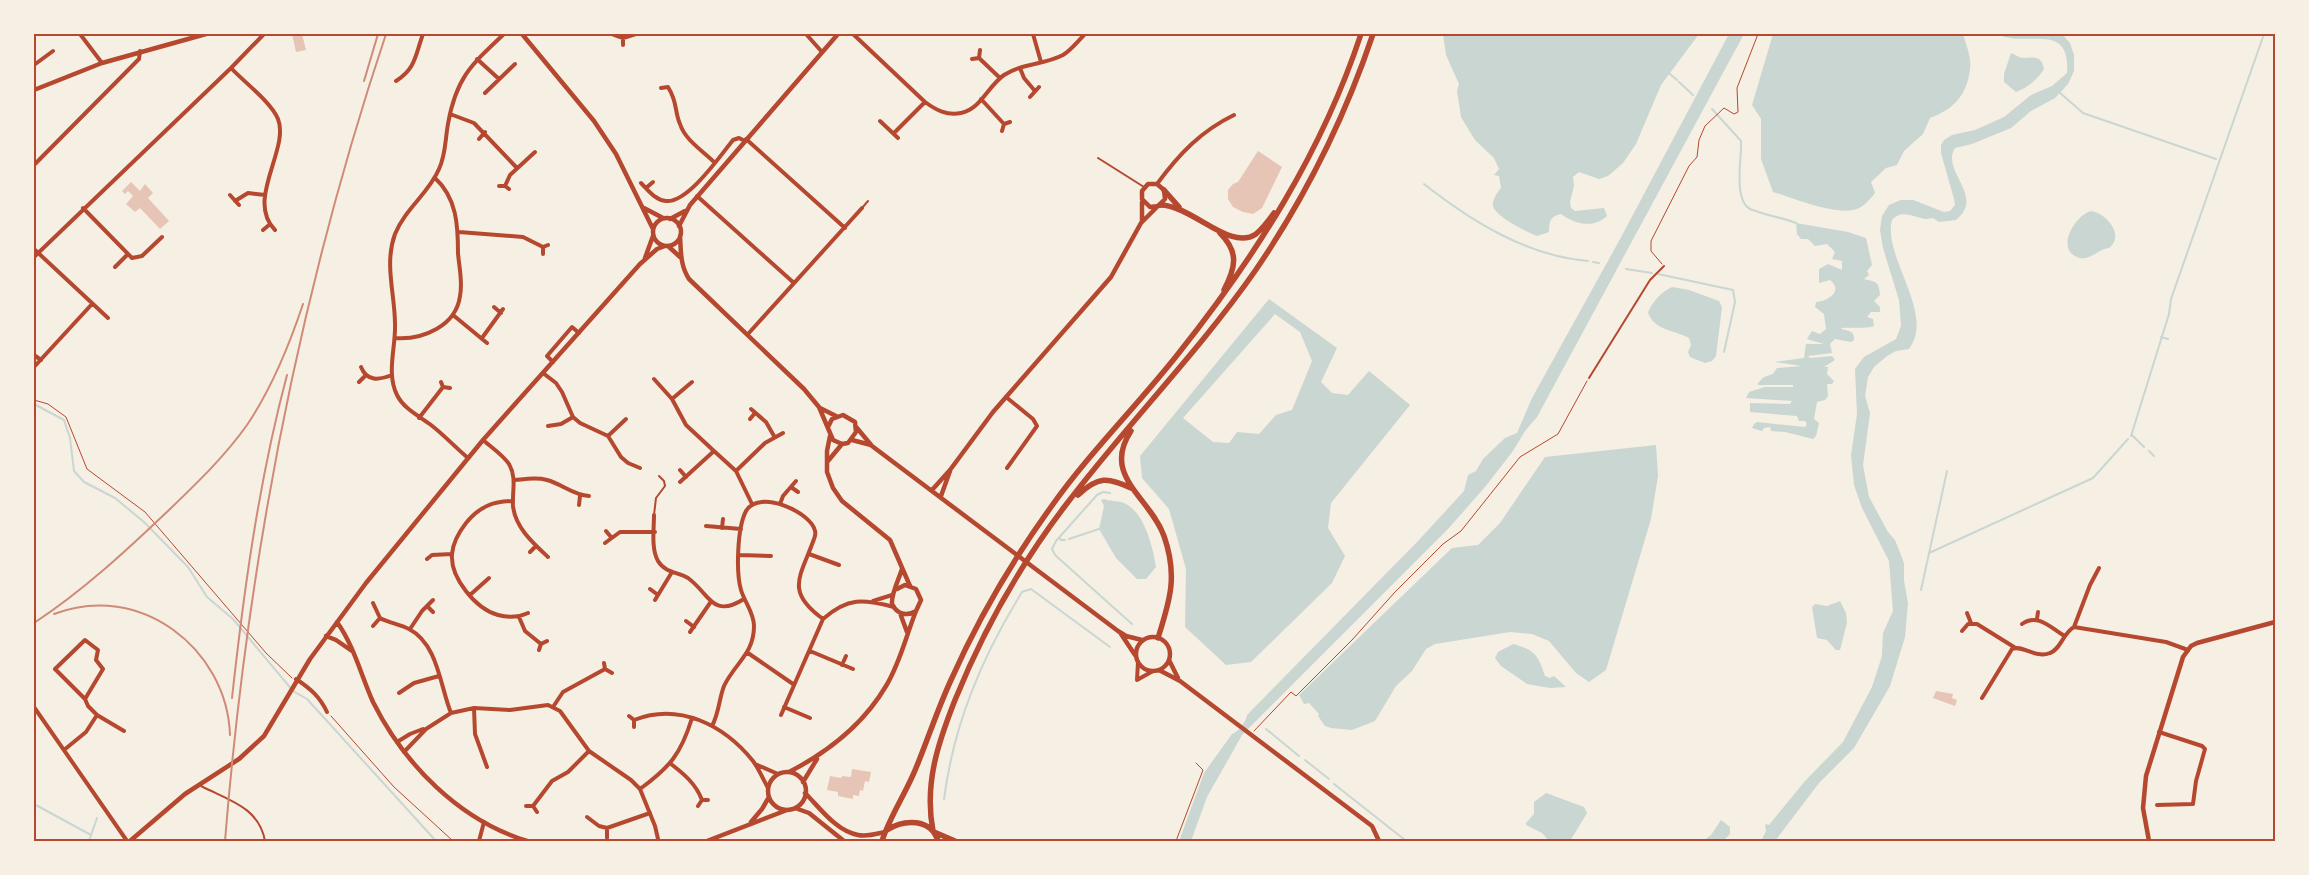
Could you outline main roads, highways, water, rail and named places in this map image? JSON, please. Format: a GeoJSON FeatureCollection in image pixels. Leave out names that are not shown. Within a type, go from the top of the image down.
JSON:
{"type":"FeatureCollection","features":[{"type":"Feature","properties":{"kind":"highway"},"geometry":{"type":"LineString","coordinates":[[882,841],[910,781],[963,653],[1011,565],[1052,505],[1088,458],[1177,355],[1242,271],[1308,162],[1335,103],[1361,34]]}},
{"type":"Feature","properties":{"kind":"highway"},"geometry":{"type":"LineString","coordinates":[[938,841],[934,831],[929,804],[933,764],[957,695],[973,658],[1008,594],[1067,504],[1186,362],[1230,305],[1276,239],[1326,149],[1348,101],[1373,34]]}},
{"type":"Feature","properties":{"kind":"highway"},"geometry":{"type":"LineString","coordinates":[[1164,190],[1181,208],[1219,231],[1242,239],[1256,234],[1288,196]]}},
{"type":"Feature","properties":{"kind":"highway"},"geometry":{"type":"LineString","coordinates":[[1159,206],[1170,205],[1181,208]]}},
{"type":"Feature","properties":{"kind":"highway"},"geometry":{"type":"LineString","coordinates":[[1216,306],[1228,282],[1234,260],[1229,242],[1219,231]]}},
{"type":"Feature","properties":{"kind":"highway"},"geometry":{"type":"LineString","coordinates":[[1146,409],[1124,441],[1120,451],[1122,468],[1132,488],[1151,512],[1164,536],[1169,560],[1172,585],[1158,638]]}},
{"type":"Feature","properties":{"kind":"highway"},"geometry":{"type":"LineString","coordinates":[[1067,504],[1095,481],[1110,480],[1132,488]]}},
{"type":"Feature","properties":{"kind":"highway"},"geometry":{"type":"LineString","coordinates":[[886,831],[900,824],[912,822],[924,825],[955,841]]}},
{"type":"Feature","properties":{"kind":"waterway"},"geometry":{"type":"LineString","coordinates":[[2131,436],[2169,314],[2171,299],[2264,34]]}},
{"type":"Feature","properties":{"kind":"waterway"},"geometry":{"type":"LineString","coordinates":[[1670,74],[1677,80]]}},
{"type":"Feature","properties":{"kind":"waterway"},"geometry":{"type":"LineString","coordinates":[[1679,82],[1693,95]]}},
{"type":"Feature","properties":{"kind":"waterway"},"geometry":{"type":"LineString","coordinates":[[2059,92],[2083,113],[2216,159]]}},
{"type":"Feature","properties":{"kind":"waterway"},"geometry":{"type":"LineString","coordinates":[[1712,109],[1741,141],[1740,188],[1745,204],[1755,211],[1796,223]]}},
{"type":"Feature","properties":{"kind":"waterway"},"geometry":{"type":"LineString","coordinates":[[1424,184],[1461,211],[1501,235],[1543,252],[1565,258],[1588,261]]}},
{"type":"Feature","properties":{"kind":"waterway"},"geometry":{"type":"LineString","coordinates":[[1593,262],[1599,263]]}},
{"type":"Feature","properties":{"kind":"waterway"},"geometry":{"type":"LineString","coordinates":[[1626,269],[1652,273]]}},
{"type":"Feature","properties":{"kind":"waterway"},"geometry":{"type":"LineString","coordinates":[[1658,274],[1733,290],[1735,302],[1724,352]]}},
{"type":"Feature","properties":{"kind":"waterway"},"geometry":{"type":"LineString","coordinates":[[2161,337],[2168,339]]}},
{"type":"Feature","properties":{"kind":"waterway"},"geometry":{"type":"LineString","coordinates":[[34,404],[64,420],[70,438],[74,471],[84,482],[115,498],[144,522],[188,567],[207,597],[233,619],[293,691],[307,699],[436,841]]}},
{"type":"Feature","properties":{"kind":"waterway"},"geometry":{"type":"LineString","coordinates":[[2132,435],[2144,447]]}},
{"type":"Feature","properties":{"kind":"waterway"},"geometry":{"type":"LineString","coordinates":[[1929,553],[2093,478],[2128,439]]}},
{"type":"Feature","properties":{"kind":"waterway"},"geometry":{"type":"LineString","coordinates":[[2149,451],[2154,456]]}},
{"type":"Feature","properties":{"kind":"waterway"},"geometry":{"type":"LineString","coordinates":[[1921,590],[1947,471]]}},
{"type":"Feature","properties":{"kind":"waterway"},"geometry":{"type":"LineString","coordinates":[[1110,493],[1103,492],[1097,495],[1056,541],[1052,549],[1055,555],[1132,624]]}},
{"type":"Feature","properties":{"kind":"waterway"},"geometry":{"type":"LineString","coordinates":[[1069,539],[1099,529]]}},
{"type":"Feature","properties":{"kind":"waterway"},"geometry":{"type":"LineString","coordinates":[[1060,538],[1065,540]]}},
{"type":"Feature","properties":{"kind":"waterway"},"geometry":{"type":"LineString","coordinates":[[944,799],[955,744],[972,691],[994,641],[1022,592],[1031,589],[1110,647]]}},
{"type":"Feature","properties":{"kind":"waterway"},"geometry":{"type":"LineString","coordinates":[[1266,729],[1299,756]]}},
{"type":"Feature","properties":{"kind":"waterway"},"geometry":{"type":"LineString","coordinates":[[1305,760],[1329,779]]}},
{"type":"Feature","properties":{"kind":"waterway"},"geometry":{"type":"LineString","coordinates":[[1334,784],[1405,840]]}},
{"type":"Feature","properties":{"kind":"waterway"},"geometry":{"type":"LineString","coordinates":[[34,804],[91,835]]}},
{"type":"Feature","properties":{"kind":"waterway"},"geometry":{"type":"LineString","coordinates":[[89,841],[97,818]]}},
{"type":"Feature","properties":{"kind":"railway"},"geometry":{"type":"LineString","coordinates":[[364,81],[378,34]]}},
{"type":"Feature","properties":{"kind":"railway"},"geometry":{"type":"LineString","coordinates":[[225,841],[247,636],[281,433],[327,231],[355,132],[386,34]]}},
{"type":"Feature","properties":{"kind":"railway"},"geometry":{"type":"LineString","coordinates":[[34,623],[88,583],[121,554],[191,489],[230,447],[247,425],[272,382],[286,351],[303,304]]}},
{"type":"Feature","properties":{"kind":"railway"},"geometry":{"type":"LineString","coordinates":[[232,698],[253,535],[268,454],[287,375]]}},
{"type":"Feature","properties":{"kind":"railway"},"geometry":{"type":"LineString","coordinates":[[54,614],[86,606],[117,607],[146,615],[173,630],[195,650],[213,675],[225,703],[230,735]]}}]}
